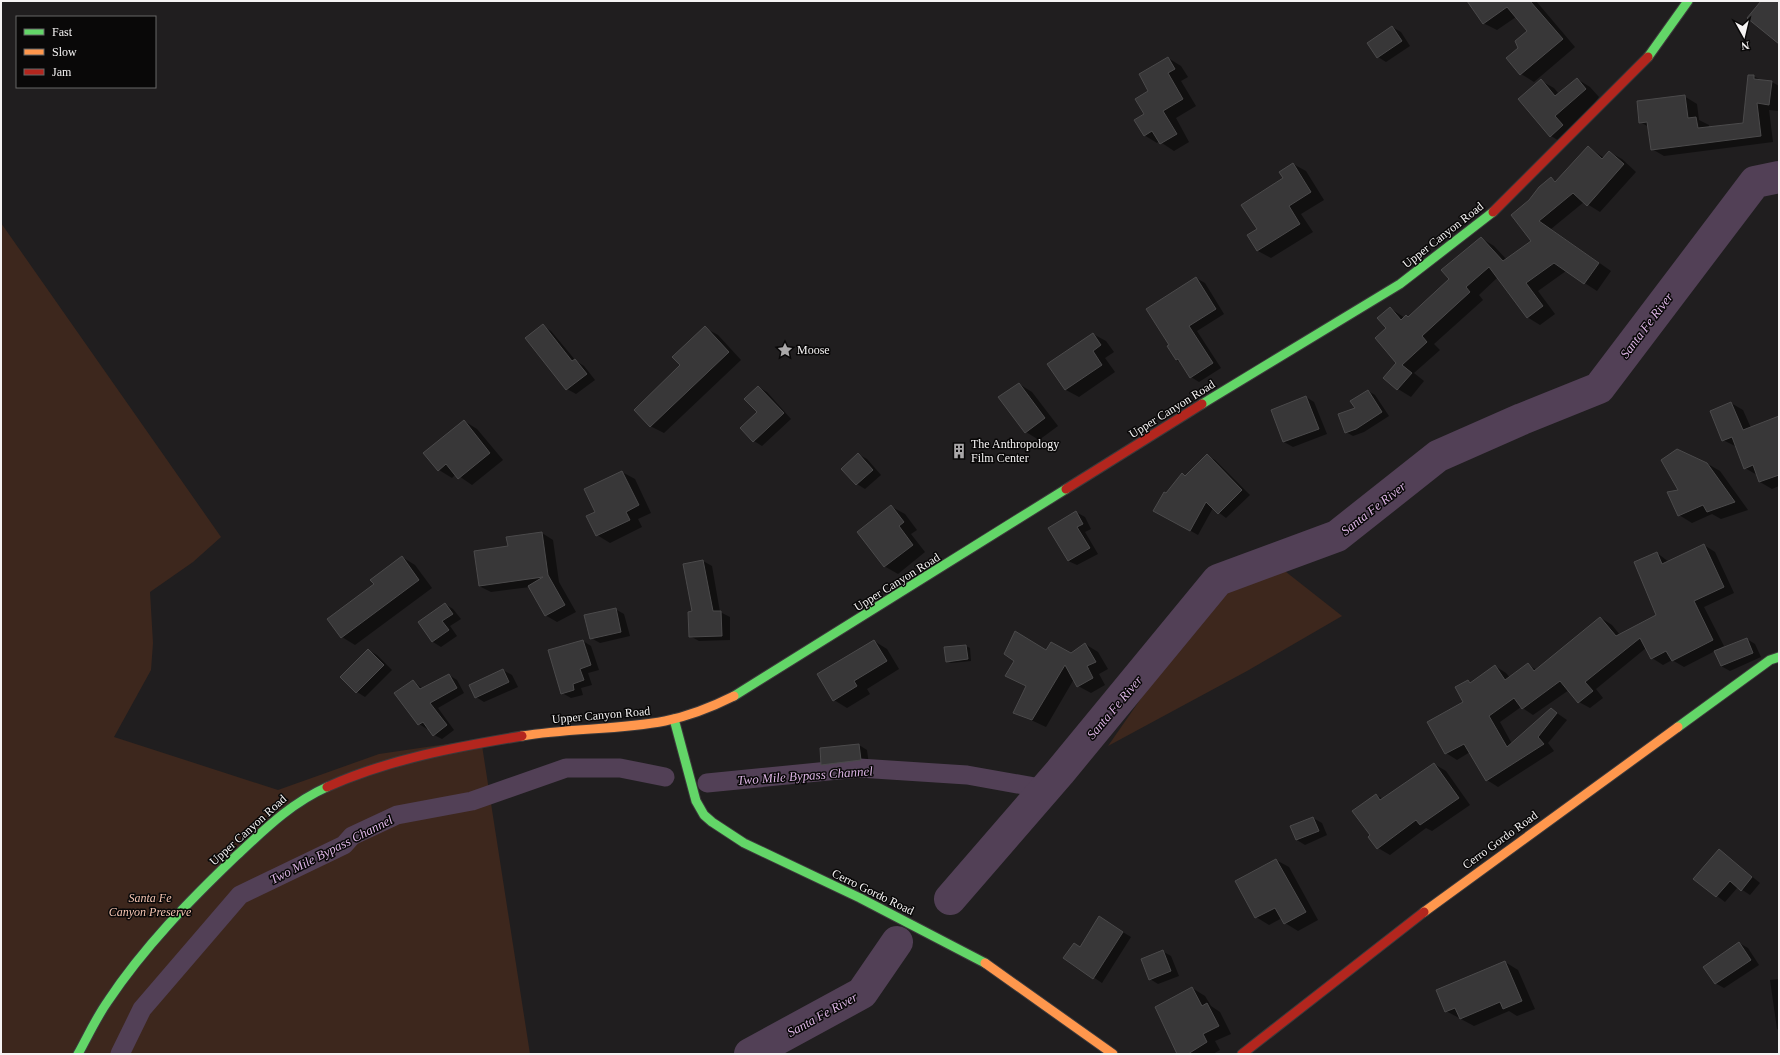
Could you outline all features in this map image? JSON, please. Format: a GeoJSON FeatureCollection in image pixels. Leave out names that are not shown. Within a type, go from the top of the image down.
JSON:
{"type":"FeatureCollection","features":[{"type":"Feature","properties":{"kind":"street","name":"Upper Canyon Road"},"geometry":{"type":"LineString","coordinates":[[78,1054],[111,996],[154,939],[209,881],[293,804],[340,780],[371,770],[443,752],[558,730],[629,725],[674,719],[709,709],[747,690],[1197,407],[1400,284],[1498,208],[1648,57],[1688,1]]}},
{"type":"Feature","properties":{"kind":"street","name":"Cerro Gordo Road"},"geometry":{"type":"LineString","coordinates":[[1242,1054],[1444,896],[1770,660],[1779,657]]}},
{"type":"Feature","properties":{"kind":"street","name":"Cerro Gordo Road"},"geometry":{"type":"LineString","coordinates":[[674,719],[696,801],[704,815],[712,822],[744,843],[860,898],[987,964],[1113,1054]]}},
{"type":"Feature","properties":{"kind":"green space","name":"Santa Fe Canyon Preserve"},"geometry":{"type":"Polygon","coordinates":[[[1,223],[221,537],[193,562],[150,592],[153,643],[151,670],[114,737],[278,790],[379,754],[481,739],[530,1054],[1,1054],[1,223]]]}},
{"type":"Feature","properties":{"kind":"green space"},"geometry":{"type":"Polygon","coordinates":[[[1281,568],[1342,616],[1247,671],[1108,746],[1174,651],[1226,590],[1281,568]]]}},
{"type":"Feature","properties":{"kind":"building"},"geometry":{"type":"Polygon","coordinates":[[[1467,1],[1530,1],[1563,39],[1520,75],[1506,58],[1518,48],[1515,41],[1527,31],[1507,7],[1483,24],[1467,1]]]}},
{"type":"Feature","properties":{"kind":"building"},"geometry":{"type":"Polygon","coordinates":[[[1761,1],[1779,1],[1779,44],[1747,18],[1761,1]]]}},
{"type":"Feature","properties":{"kind":"building"},"geometry":{"type":"Polygon","coordinates":[[[1392,26],[1402,41],[1377,58],[1367,43],[1392,26]]]}},
{"type":"Feature","properties":{"kind":"building"},"geometry":{"type":"Polygon","coordinates":[[[1168,57],[1175,69],[1168,73],[1183,99],[1163,111],[1177,134],[1160,144],[1152,131],[1144,136],[1134,120],[1144,114],[1135,99],[1148,91],[1139,74],[1168,57]]]}},
{"type":"Feature","properties":{"kind":"building"},"geometry":{"type":"Polygon","coordinates":[[[1748,75],[1754,75],[1754,79],[1772,81],[1769,105],[1757,103],[1761,136],[1651,150],[1647,122],[1639,123],[1637,101],[1685,95],[1688,118],[1696,117],[1698,128],[1743,123],[1748,75]]]}},
{"type":"Feature","properties":{"kind":"building"},"geometry":{"type":"Polygon","coordinates":[[[1577,78],[1586,89],[1555,116],[1563,125],[1550,137],[1518,99],[1541,79],[1555,96],[1577,78]]]}},
{"type":"Feature","properties":{"kind":"building"},"geometry":{"type":"Polygon","coordinates":[[[1588,146],[1602,159],[1609,151],[1624,164],[1587,206],[1573,193],[1539,221],[1599,263],[1584,284],[1554,263],[1526,283],[1543,306],[1527,318],[1489,267],[1466,287],[1470,292],[1422,336],[1427,342],[1402,365],[1412,373],[1397,390],[1383,378],[1396,363],[1375,338],[1386,328],[1377,318],[1390,307],[1401,320],[1406,315],[1408,317],[1449,279],[1441,270],[1481,237],[1503,261],[1531,241],[1511,215],[1529,200],[1539,187],[1551,177],[1555,182],[1588,146]]]}},
{"type":"Feature","properties":{"kind":"building"},"geometry":{"type":"Polygon","coordinates":[[[1293,163],[1311,192],[1289,206],[1300,224],[1257,251],[1247,235],[1257,229],[1241,205],[1283,178],[1279,172],[1293,163]]]}},
{"type":"Feature","properties":{"kind":"building"},"geometry":{"type":"Polygon","coordinates":[[[1196,277],[1216,309],[1189,326],[1213,363],[1190,378],[1178,359],[1176,360],[1167,346],[1169,345],[1146,309],[1196,277]]]}},
{"type":"Feature","properties":{"kind":"building"},"geometry":{"type":"Polygon","coordinates":[[[543,324],[572,361],[575,359],[587,374],[566,390],[525,338],[543,324]]]}},
{"type":"Feature","properties":{"kind":"building"},"geometry":{"type":"Polygon","coordinates":[[[705,326],[729,352],[650,427],[634,410],[680,365],[672,357],[705,326]]]}},
{"type":"Feature","properties":{"kind":"building"},"geometry":{"type":"Polygon","coordinates":[[[1093,333],[1101,345],[1093,351],[1102,365],[1065,390],[1047,364],[1093,333]]]}},
{"type":"Feature","properties":{"kind":"building"},"geometry":{"type":"Polygon","coordinates":[[[1019,383],[1045,418],[1025,433],[998,397],[1019,383]]]}},
{"type":"Feature","properties":{"kind":"building"},"geometry":{"type":"Polygon","coordinates":[[[758,386],[784,413],[753,442],[740,428],[757,412],[744,399],[758,386]]]}},
{"type":"Feature","properties":{"kind":"building"},"geometry":{"type":"Polygon","coordinates":[[[1368,390],[1382,412],[1356,429],[1345,433],[1338,414],[1355,408],[1350,401],[1368,390]]]}},
{"type":"Feature","properties":{"kind":"building"},"geometry":{"type":"Polygon","coordinates":[[[1306,396],[1319,429],[1283,442],[1271,410],[1306,396]]]}},
{"type":"Feature","properties":{"kind":"building"},"geometry":{"type":"Polygon","coordinates":[[[1731,402],[1743,430],[1779,416],[1779,475],[1759,482],[1753,465],[1744,469],[1732,437],[1722,441],[1710,411],[1731,402]]]}},
{"type":"Feature","properties":{"kind":"building"},"geometry":{"type":"Polygon","coordinates":[[[464,420],[490,453],[458,479],[446,464],[438,471],[423,453],[464,420]]]}},
{"type":"Feature","properties":{"kind":"building"},"geometry":{"type":"Polygon","coordinates":[[[1677,449],[1707,463],[1735,502],[1707,512],[1703,505],[1678,516],[1667,492],[1678,490],[1661,460],[1677,449]]]}},
{"type":"Feature","properties":{"kind":"building"},"geometry":{"type":"Polygon","coordinates":[[[858,453],[873,470],[856,485],[841,469],[858,453]]]}},
{"type":"Feature","properties":{"kind":"building"},"geometry":{"type":"Polygon","coordinates":[[[1207,454],[1242,490],[1218,514],[1206,502],[1190,531],[1153,511],[1164,492],[1166,493],[1182,473],[1185,476],[1207,454]]]}},
{"type":"Feature","properties":{"kind":"building"},"geometry":{"type":"Polygon","coordinates":[[[622,471],[639,505],[626,512],[630,520],[596,536],[586,516],[595,512],[584,489],[622,471]]]}},
{"type":"Feature","properties":{"kind":"building"},"geometry":{"type":"Polygon","coordinates":[[[891,505],[904,522],[899,526],[913,545],[884,567],[857,532],[891,505]]]}},
{"type":"Feature","properties":{"kind":"building"},"geometry":{"type":"Polygon","coordinates":[[[1076,511],[1083,524],[1077,527],[1090,548],[1068,561],[1048,528],[1076,511]]]}},
{"type":"Feature","properties":{"kind":"building"},"geometry":{"type":"Polygon","coordinates":[[[542,532],[548,575],[565,605],[545,616],[528,586],[543,577],[479,586],[474,551],[508,546],[506,537],[542,532]]]}},
{"type":"Feature","properties":{"kind":"building"},"geometry":{"type":"Polygon","coordinates":[[[1704,544],[1724,587],[1694,601],[1713,640],[1672,661],[1666,651],[1651,659],[1640,638],[1585,682],[1593,691],[1578,703],[1560,681],[1522,709],[1514,698],[1489,716],[1507,747],[1551,708],[1557,713],[1538,737],[1544,744],[1486,781],[1464,744],[1445,754],[1427,722],[1463,702],[1455,687],[1468,680],[1470,683],[1495,665],[1505,680],[1528,663],[1534,671],[1600,617],[1616,636],[1656,615],[1634,562],[1657,552],[1662,564],[1704,544]]]}},
{"type":"Feature","properties":{"kind":"building"},"geometry":{"type":"Polygon","coordinates":[[[402,556],[419,580],[341,638],[327,619],[374,584],[370,580],[402,556]]]}},
{"type":"Feature","properties":{"kind":"building"},"geometry":{"type":"Polygon","coordinates":[[[703,560],[713,611],[721,611],[722,636],[689,637],[688,612],[692,611],[683,564],[703,560]]]}},
{"type":"Feature","properties":{"kind":"building"},"geometry":{"type":"Polygon","coordinates":[[[445,603],[453,614],[442,621],[449,630],[432,642],[418,622],[445,603]]]}},
{"type":"Feature","properties":{"kind":"building"},"geometry":{"type":"Polygon","coordinates":[[[616,608],[621,632],[590,639],[584,615],[616,608]]]}},
{"type":"Feature","properties":{"kind":"building"},"geometry":{"type":"Polygon","coordinates":[[[1015,631],[1046,650],[1051,642],[1071,653],[1085,643],[1096,662],[1087,666],[1093,678],[1077,687],[1065,665],[1032,720],[1013,713],[1026,686],[1005,676],[1014,661],[1004,654],[1015,631]]]}},
{"type":"Feature","properties":{"kind":"building"},"geometry":{"type":"Polygon","coordinates":[[[1747,638],[1753,653],[1721,666],[1714,651],[1747,638]]]}},
{"type":"Feature","properties":{"kind":"building"},"geometry":{"type":"Polygon","coordinates":[[[583,640],[591,665],[580,669],[584,680],[573,684],[574,690],[561,694],[548,650],[583,640]]]}},
{"type":"Feature","properties":{"kind":"building"},"geometry":{"type":"Polygon","coordinates":[[[874,640],[887,661],[854,681],[857,686],[833,701],[817,674],[874,640]]]}},
{"type":"Feature","properties":{"kind":"building"},"geometry":{"type":"Polygon","coordinates":[[[966,645],[968,659],[946,662],[944,647],[966,645]]]}},
{"type":"Feature","properties":{"kind":"building"},"geometry":{"type":"Polygon","coordinates":[[[368,649],[384,665],[356,693],[340,677],[368,649]]]}},
{"type":"Feature","properties":{"kind":"building"},"geometry":{"type":"Polygon","coordinates":[[[503,669],[509,682],[475,698],[469,685],[503,669]]]}},
{"type":"Feature","properties":{"kind":"building"},"geometry":{"type":"Polygon","coordinates":[[[449,674],[457,688],[430,703],[447,725],[433,736],[423,722],[418,725],[394,693],[413,680],[420,689],[449,674]]]}},
{"type":"Feature","properties":{"kind":"building"},"geometry":{"type":"Polygon","coordinates":[[[859,744],[861,760],[821,765],[820,748],[859,744]]]}},
{"type":"Feature","properties":{"kind":"building"},"geometry":{"type":"Polygon","coordinates":[[[1434,763],[1459,798],[1420,825],[1416,820],[1377,849],[1368,837],[1370,835],[1352,811],[1376,794],[1380,800],[1434,763]]]}},
{"type":"Feature","properties":{"kind":"building"},"geometry":{"type":"Polygon","coordinates":[[[1313,817],[1319,831],[1296,840],[1290,826],[1313,817]]]}},
{"type":"Feature","properties":{"kind":"building"},"geometry":{"type":"Polygon","coordinates":[[[1719,849],[1752,877],[1741,891],[1730,881],[1716,897],[1693,879],[1719,849]]]}},
{"type":"Feature","properties":{"kind":"building"},"geometry":{"type":"Polygon","coordinates":[[[1276,859],[1306,912],[1284,924],[1275,908],[1255,918],[1235,881],[1276,859]]]}},
{"type":"Feature","properties":{"kind":"building"},"geometry":{"type":"Polygon","coordinates":[[[1099,916],[1123,932],[1093,979],[1063,958],[1074,943],[1080,947],[1099,916]]]}},
{"type":"Feature","properties":{"kind":"building"},"geometry":{"type":"Polygon","coordinates":[[[1739,942],[1751,960],[1715,984],[1703,967],[1739,942]]]}},
{"type":"Feature","properties":{"kind":"building"},"geometry":{"type":"Polygon","coordinates":[[[1163,950],[1171,971],[1149,980],[1141,959],[1163,950]]]}},
{"type":"Feature","properties":{"kind":"building"},"geometry":{"type":"Polygon","coordinates":[[[1505,961],[1522,1001],[1503,1009],[1500,1002],[1460,1019],[1455,1008],[1445,1012],[1436,990],[1505,961]]]}},
{"type":"Feature","properties":{"kind":"building"},"geometry":{"type":"Polygon","coordinates":[[[1192,987],[1202,1006],[1207,1003],[1219,1026],[1203,1034],[1207,1042],[1188,1054],[1177,1054],[1155,1007],[1192,987]]]}},
{"type":"Feature","properties":{"kind":"waterway","name":"Santa Fe River"},"geometry":{"type":"LineString","coordinates":[[950,899],[1060,772],[1218,580],[1337,536],[1438,456],[1522,419],[1599,388],[1755,182],[1779,177]]}},
{"type":"Feature","properties":{"kind":"waterway","name":"Two Mile Bypass Channel"},"geometry":{"type":"LineString","coordinates":[[120,1054],[142,1009],[240,895],[344,845],[352,836],[397,815],[472,801],[566,768],[620,768],[665,777]]}},
{"type":"Feature","properties":{"kind":"waterway","name":"Two Mile Bypass Channel"},"geometry":{"type":"LineString","coordinates":[[707,783],[859,768],[967,775],[1046,789]]}},
{"type":"Feature","properties":{"kind":"waterway","name":"Santa Fe River"},"geometry":{"type":"LineString","coordinates":[[750,1054],[862,993],[897,942]]}},
{"type":"Feature","properties":{"kind":"traffic: fast"},"geometry":{"type":"LineString","coordinates":[[1648,57],[1688,1]]}},
{"type":"Feature","properties":{"kind":"traffic: fast"},"geometry":{"type":"LineString","coordinates":[[1202,404],[1400,284],[1493,212]]}},
{"type":"Feature","properties":{"kind":"traffic: fast"},"geometry":{"type":"LineString","coordinates":[[734,696],[1066,489]]}},
{"type":"Feature","properties":{"kind":"traffic: fast"},"geometry":{"type":"LineString","coordinates":[[1678,727],[1770,660],[1779,657]]}},
{"type":"Feature","properties":{"kind":"traffic: fast"},"geometry":{"type":"LineString","coordinates":[[674,719],[696,801],[704,815],[712,822],[744,843],[860,898],[985,963]]}},
{"type":"Feature","properties":{"kind":"traffic: fast"},"geometry":{"type":"LineString","coordinates":[[78,1054],[100,1014],[122,981],[152,943],[184,907],[257,836],[278,818],[314,793],[327,787]]}},
{"type":"Feature","properties":{"kind":"traffic: slow"},"geometry":{"type":"LineString","coordinates":[[522,736],[540,733],[630,726],[665,721],[700,711],[734,696]]}},
{"type":"Feature","properties":{"kind":"traffic: slow"},"geometry":{"type":"LineString","coordinates":[[1424,912],[1678,727]]}},
{"type":"Feature","properties":{"kind":"traffic: slow"},"geometry":{"type":"LineString","coordinates":[[985,963],[1113,1054]]}},
{"type":"Feature","properties":{"kind":"traffic: jam"},"geometry":{"type":"LineString","coordinates":[[1493,212],[1648,57]]}},
{"type":"Feature","properties":{"kind":"traffic: jam"},"geometry":{"type":"LineString","coordinates":[[1066,489],[1202,404]]}},
{"type":"Feature","properties":{"kind":"traffic: jam"},"geometry":{"type":"LineString","coordinates":[[327,787],[350,777],[399,761],[522,736]]}},
{"type":"Feature","properties":{"kind":"traffic: jam"},"geometry":{"type":"LineString","coordinates":[[1242,1054],[1424,912]]}},
{"type":"Feature","properties":{"kind":"place","name":"Moose"},"geometry":{"type":"Point","coordinates":[785,350]}},
{"type":"Feature","properties":{"kind":"place","name":"The Anthropology Film Center"},"geometry":{"type":"Point","coordinates":[959,451]}}]}
